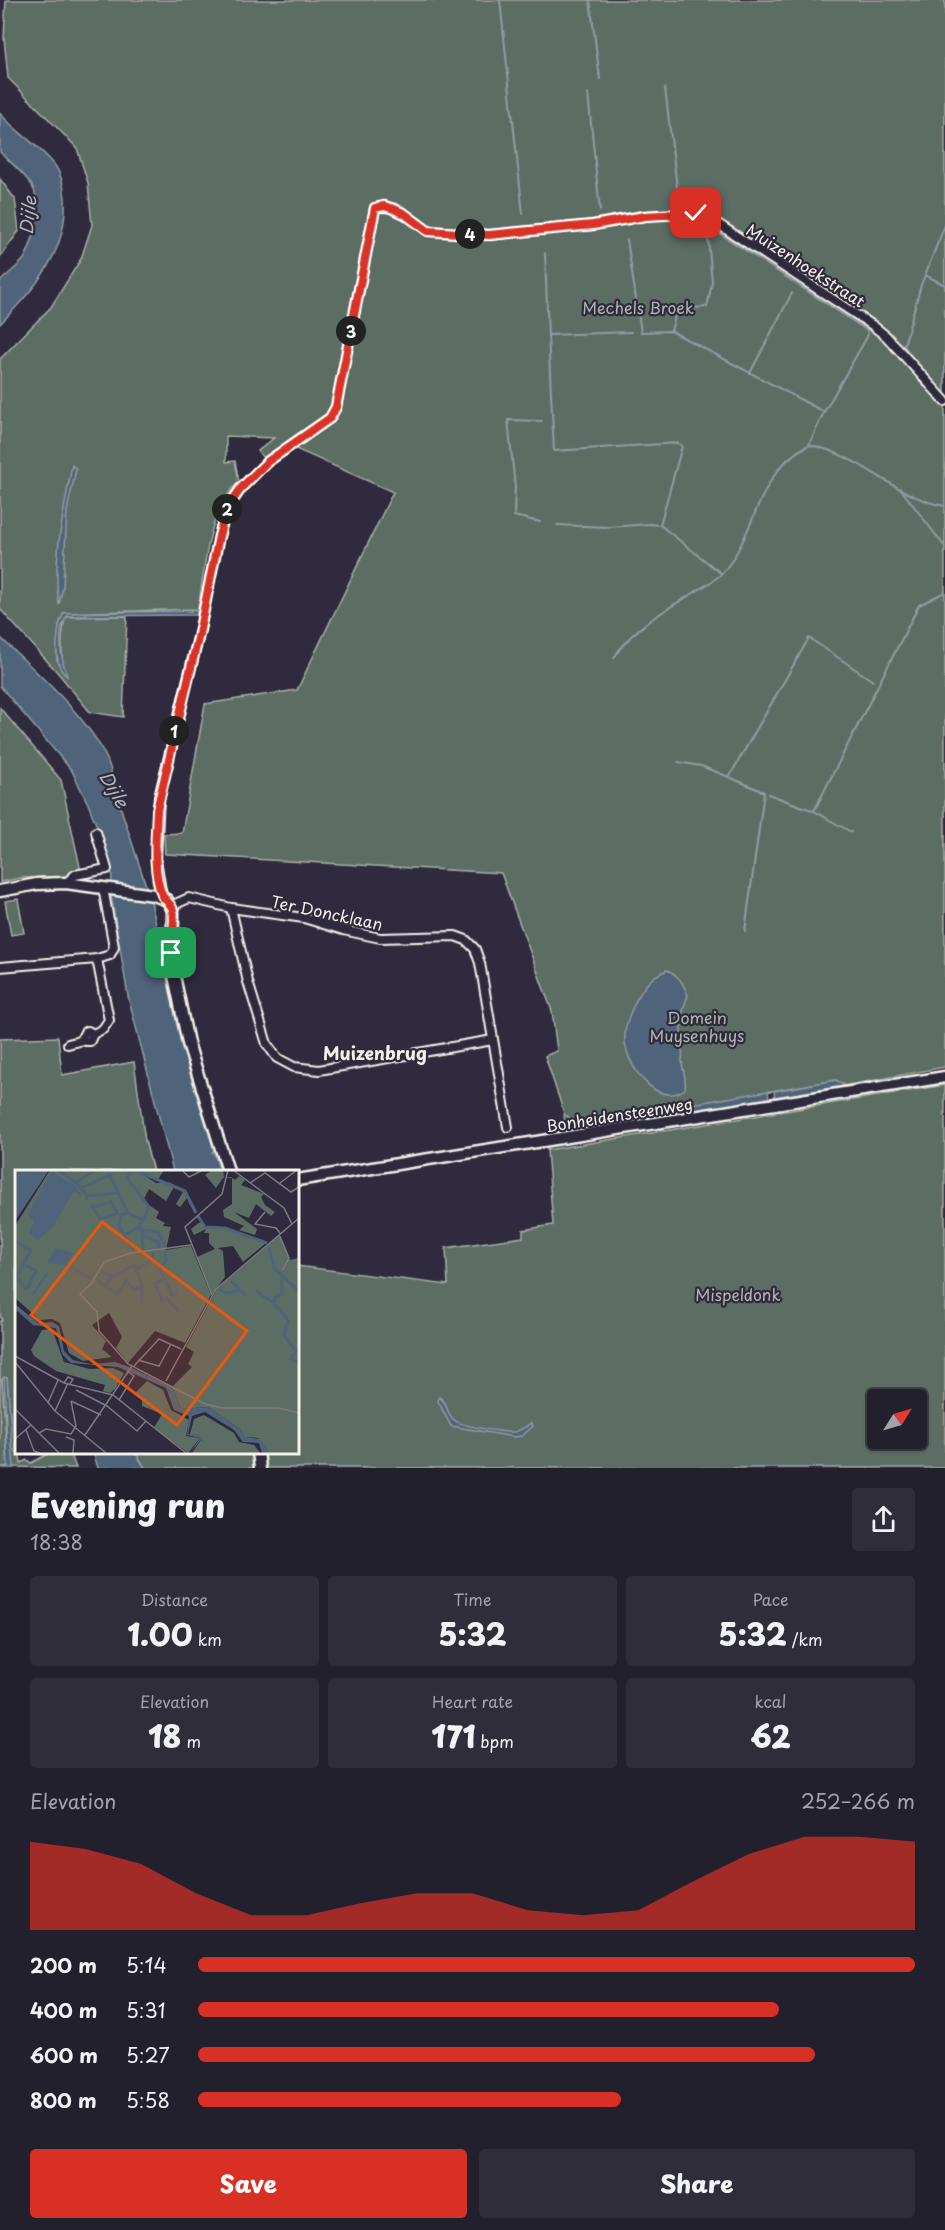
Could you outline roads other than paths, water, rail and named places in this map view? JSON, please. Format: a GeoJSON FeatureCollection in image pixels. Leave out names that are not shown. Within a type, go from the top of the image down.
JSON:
{"type":"FeatureCollection","features":[{"type":"Feature","properties":{"kind":"street","name":"Muizenhoekstraat"},"geometry":{"type":"LineString","coordinates":[[158,896],[156,859],[159,797],[199,634],[226,510],[242,487],[267,462],[330,418],[336,407],[375,208],[384,206],[394,209],[428,231],[489,235],[593,225],[645,216],[696,213],[719,224],[872,325],[886,336],[945,400]]}},
{"type":"Feature","properties":{"kind":"street"},"geometry":{"type":"LineString","coordinates":[[66,883],[75,875],[107,869],[96,831]]}},
{"type":"Feature","properties":{"kind":"street"},"geometry":{"type":"LineString","coordinates":[[0,891],[38,884],[66,883],[158,896],[171,906],[173,915],[172,966],[188,1043],[228,1170]]}},
{"type":"Feature","properties":{"kind":"street"},"geometry":{"type":"LineString","coordinates":[[0,967],[97,959],[110,955],[114,947],[105,888]]}},
{"type":"Feature","properties":{"kind":"street","name":"Ter Doncklaan"},"geometry":{"type":"LineString","coordinates":[[171,906],[189,898],[231,908],[304,918],[380,938],[411,939],[440,935],[455,936],[466,940],[475,949],[480,963],[508,1127]]}},
{"type":"Feature","properties":{"kind":"street"},"geometry":{"type":"LineString","coordinates":[[231,908],[248,982],[267,1044],[277,1058],[294,1067],[319,1070],[493,1040]]}},
{"type":"Feature","properties":{"kind":"street"},"geometry":{"type":"LineString","coordinates":[[68,1044],[83,1040],[82,1036],[85,1032],[93,1034],[103,1029],[109,1020],[97,959]]}},
{"type":"Feature","properties":{"kind":"street","name":"Bonheidensteenweg"},"geometry":{"type":"LineString","coordinates":[[298,1180],[945,1077]]}},
{"type":"Feature","properties":{"kind":"street"},"geometry":{"type":"LineString","coordinates":[[258,1453],[260,1468]]}},
{"type":"Feature","properties":{"kind":"water"},"geometry":{"type":"Polygon","coordinates":[[[0,113],[56,167],[60,174],[65,198],[65,217],[55,252],[47,267],[26,296],[0,324],[0,282],[19,265],[28,252],[36,223],[36,202],[32,186],[0,152],[0,113]]]}},
{"type":"Feature","properties":{"kind":"water"},"geometry":{"type":"Polygon","coordinates":[[[72,465],[76,469],[67,511],[63,586],[59,605],[58,552],[72,465]]]}},
{"type":"Feature","properties":{"kind":"water"},"geometry":{"type":"Polygon","coordinates":[[[197,611],[197,615],[67,616],[62,629],[61,654],[67,676],[59,664],[57,636],[64,613],[197,611]]]}},
{"type":"Feature","properties":{"kind":"water"},"geometry":{"type":"Polygon","coordinates":[[[0,637],[69,705],[100,745],[109,765],[151,901],[182,1048],[214,1150],[212,1152],[220,1170],[173,1170],[128,996],[111,895],[112,874],[106,849],[72,771],[0,686],[0,637]]]}},
{"type":"Feature","properties":{"kind":"water"},"geometry":{"type":"Polygon","coordinates":[[[667,970],[678,977],[688,995],[681,1027],[685,1089],[666,1094],[656,1091],[640,1077],[629,1058],[625,1039],[628,1020],[642,991],[654,977],[667,970]]]}},
{"type":"Feature","properties":{"kind":"water"},"geometry":{"type":"Polygon","coordinates":[[[836,1080],[843,1084],[841,1087],[775,1098],[774,1091],[836,1080]]]}},
{"type":"Feature","properties":{"kind":"water"},"geometry":{"type":"Polygon","coordinates":[[[768,1091],[769,1099],[565,1131],[564,1116],[568,1116],[571,1125],[768,1091]]]}},
{"type":"Feature","properties":{"kind":"water"},"geometry":{"type":"Polygon","coordinates":[[[4,1377],[7,1378],[14,1468],[5,1468],[8,1466],[4,1377]]]}},
{"type":"Feature","properties":{"kind":"water"},"geometry":{"type":"Polygon","coordinates":[[[439,1397],[451,1417],[465,1425],[509,1432],[518,1431],[531,1423],[533,1426],[522,1436],[514,1437],[451,1426],[438,1401],[439,1397]]]}},
{"type":"Feature","properties":{"kind":"water"},"geometry":{"type":"Polygon","coordinates":[[[93,1453],[136,1453],[145,1468],[98,1468],[93,1453]]]}},
{"type":"Feature","properties":{"kind":"waterway"},"geometry":{"type":"LineString","coordinates":[[500,0],[523,214]]}},
{"type":"Feature","properties":{"kind":"waterway"},"geometry":{"type":"LineString","coordinates":[[590,0],[600,79]]}},
{"type":"Feature","properties":{"kind":"waterway"},"geometry":{"type":"LineString","coordinates":[[665,88],[678,196]]}},
{"type":"Feature","properties":{"kind":"waterway"},"geometry":{"type":"LineString","coordinates":[[588,94],[600,211]]}},
{"type":"Feature","properties":{"kind":"waterway"},"geometry":{"type":"LineString","coordinates":[[671,331],[677,309],[707,307],[712,283],[707,225],[868,331],[867,337],[824,412]]}},
{"type":"Feature","properties":{"kind":"waterway"},"geometry":{"type":"LineString","coordinates":[[913,360],[904,345],[921,285],[945,225]]}},
{"type":"Feature","properties":{"kind":"waterway"},"geometry":{"type":"LineString","coordinates":[[627,240],[641,332],[671,331],[824,412],[809,445]]}},
{"type":"Feature","properties":{"kind":"waterway"},"geometry":{"type":"LineString","coordinates":[[545,253],[548,335],[631,332]]}},
{"type":"Feature","properties":{"kind":"waterway"},"geometry":{"type":"LineString","coordinates":[[925,275],[945,285]]}},
{"type":"Feature","properties":{"kind":"waterway"},"geometry":{"type":"LineString","coordinates":[[750,373],[792,293]]}},
{"type":"Feature","properties":{"kind":"waterway"},"geometry":{"type":"LineString","coordinates":[[548,335],[554,451],[678,443],[682,446],[660,525],[722,574]]}},
{"type":"Feature","properties":{"kind":"waterway"},"geometry":{"type":"LineString","coordinates":[[929,378],[945,394]]}},
{"type":"Feature","properties":{"kind":"waterway"},"geometry":{"type":"LineString","coordinates":[[540,522],[514,516],[515,487],[508,420],[542,421]]}},
{"type":"Feature","properties":{"kind":"waterway"},"geometry":{"type":"LineString","coordinates":[[614,658],[621,647],[639,629],[721,574],[744,538],[768,485],[792,456],[809,445],[845,457],[910,494],[945,506]]}},
{"type":"Feature","properties":{"kind":"waterway"},"geometry":{"type":"LineString","coordinates":[[903,492],[945,547]]}},
{"type":"Feature","properties":{"kind":"waterway"},"geometry":{"type":"LineString","coordinates":[[557,525],[609,527],[660,525]]}},
{"type":"Feature","properties":{"kind":"waterway"},"geometry":{"type":"LineString","coordinates":[[851,832],[814,811],[919,605],[945,592]]}},
{"type":"Feature","properties":{"kind":"waterway"},"geometry":{"type":"LineString","coordinates":[[745,931],[764,792],[729,777],[809,638],[873,681]]}},
{"type":"Feature","properties":{"kind":"waterway"},"geometry":{"type":"LineString","coordinates":[[678,762],[701,766],[729,777]]}},
{"type":"Feature","properties":{"kind":"waterway"},"geometry":{"type":"LineString","coordinates":[[768,794],[814,811]]}},
{"type":"Feature","properties":{"kind":"district","name":"Muizenbrug"},"geometry":{"type":"Point","coordinates":[375,1052]}},
{"type":"Feature","properties":{"kind":"water label","name":"Dijle"},"geometry":{"type":"Point","coordinates":[27,215]}},
{"type":"Feature","properties":{"kind":"water label","name":"Dijle"},"geometry":{"type":"Point","coordinates":[115,789]}},
{"type":"Feature","properties":{"kind":"park label","name":"Mechels Broek"},"geometry":{"type":"Point","coordinates":[638,307]}},
{"type":"Feature","properties":{"kind":"park label","name":"Domein Muysenhuys"},"geometry":{"type":"Point","coordinates":[697,1026]}},
{"type":"Feature","properties":{"kind":"park label","name":"Mispeldonk"},"geometry":{"type":"Point","coordinates":[738,1294]}}]}
